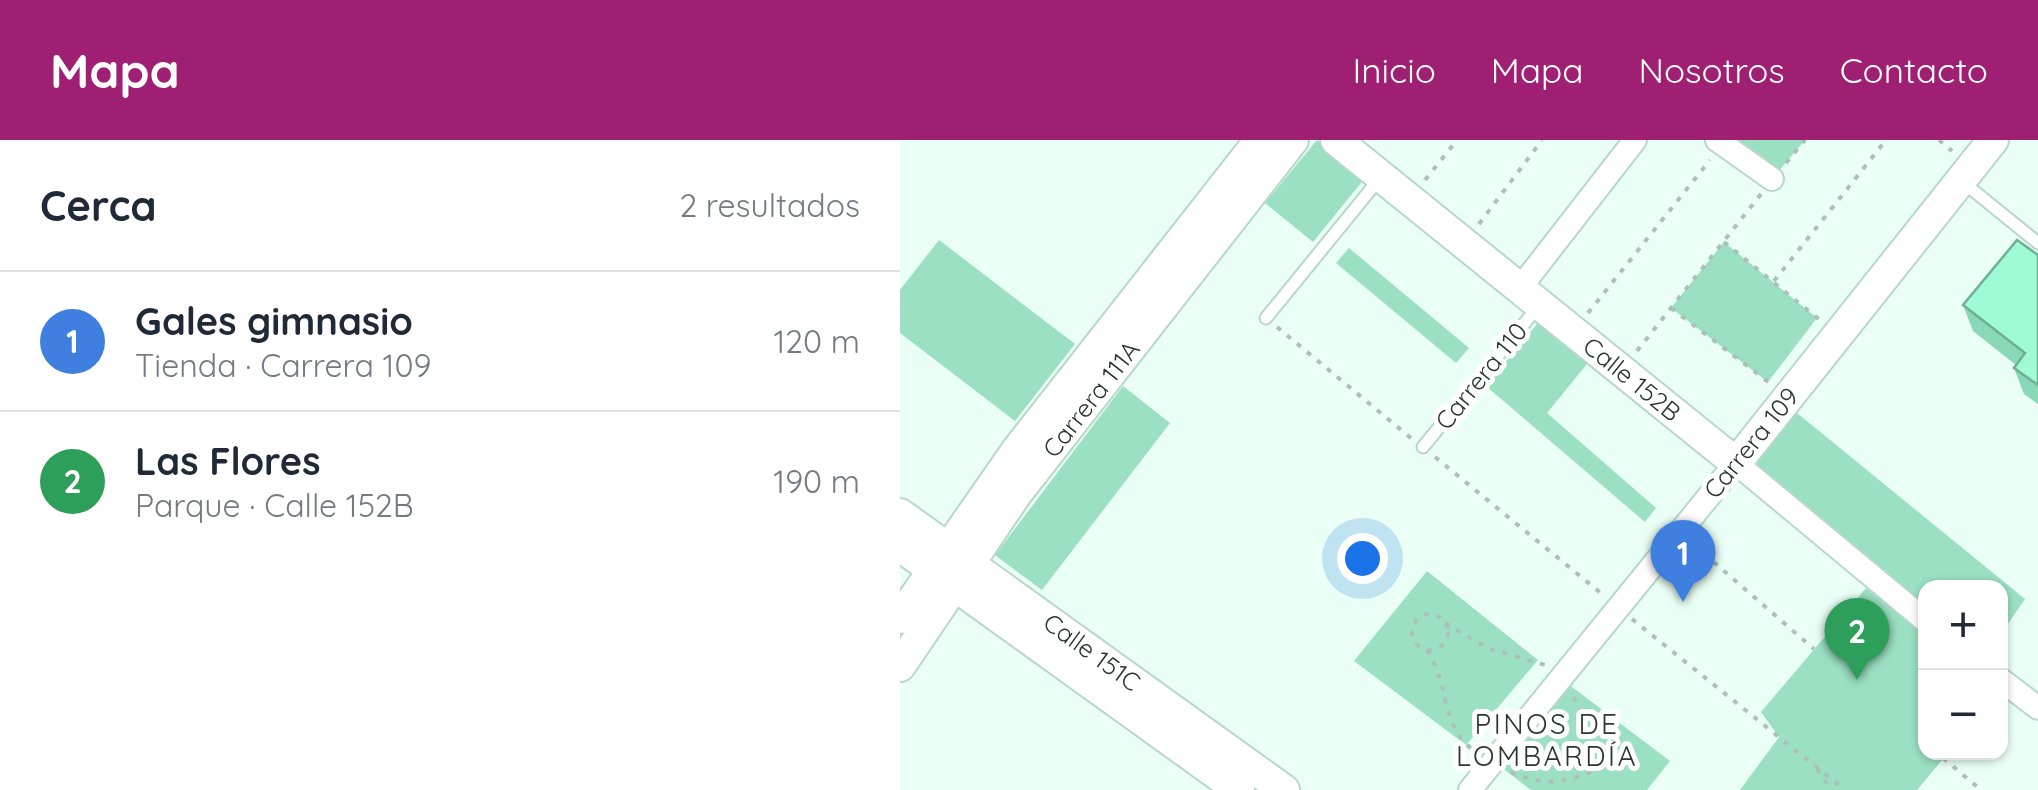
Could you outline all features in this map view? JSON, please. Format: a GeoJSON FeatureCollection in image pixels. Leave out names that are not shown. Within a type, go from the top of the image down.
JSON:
{"type":"FeatureCollection","features":[{"type":"Feature","properties":{"kind":"street","name":"Carrera 111A"},"geometry":{"type":"LineString","coordinates":[[900,666],[1017,450],[1260,140]]}},
{"type":"Feature","properties":{"kind":"street","name":"Carrera 111A"},"geometry":{"type":"LineString","coordinates":[[900,618],[1017,492],[1293,140]]}},
{"type":"Feature","properties":{"kind":"street","name":"Calle 152B"},"geometry":{"type":"LineString","coordinates":[[1336,140],[1918,613]]}},
{"type":"Feature","properties":{"kind":"street","name":"Carrera 110"},"geometry":{"type":"LineString","coordinates":[[1530,296],[1635,140]]}},
{"type":"Feature","properties":{"kind":"street","name":"Carrera 109"},"geometry":{"type":"LineString","coordinates":[[1470,790],[1993,140]]}},
{"type":"Feature","properties":{"kind":"street"},"geometry":{"type":"LineString","coordinates":[[1719,142],[1772,180]]}},
{"type":"Feature","properties":{"kind":"street","name":"Calle 151C"},"geometry":{"type":"LineString","coordinates":[[900,514],[951,567],[1239,790]]}},
{"type":"Feature","properties":{"kind":"street","name":"Calle 151C"},"geometry":{"type":"LineString","coordinates":[[900,546],[951,567],[1284,790]]}},
{"type":"Feature","properties":{"kind":"street"},"geometry":{"type":"LineString","coordinates":[[2008,685],[2038,708]]}},
{"type":"Feature","properties":{"kind":"lane"},"geometry":{"type":"LineString","coordinates":[[1266,318],[1381,176]]}},
{"type":"Feature","properties":{"kind":"lane"},"geometry":{"type":"LineString","coordinates":[[1961,180],[2038,243]]}},
{"type":"Feature","properties":{"kind":"lane","name":"Carrera 110"},"geometry":{"type":"LineString","coordinates":[[1423,447],[1530,296]]}},
{"type":"Feature","properties":{"kind":"path"},"geometry":{"type":"LineString","coordinates":[[1410,200],[1457,140]]}},
{"type":"Feature","properties":{"kind":"path"},"geometry":{"type":"LineString","coordinates":[[1465,244],[1542,140]]}},
{"type":"Feature","properties":{"kind":"path"},"geometry":{"type":"LineString","coordinates":[[1622,370],[1804,140]]}},
{"type":"Feature","properties":{"kind":"path"},"geometry":{"type":"LineString","coordinates":[[1774,282],[1886,140]]}},
{"type":"Feature","properties":{"kind":"path"},"geometry":{"type":"LineString","coordinates":[[1573,331],[1719,142]]}},
{"type":"Feature","properties":{"kind":"path"},"geometry":{"type":"LineString","coordinates":[[1724,242],[1837,335]]}},
{"type":"Feature","properties":{"kind":"path"},"geometry":{"type":"LineString","coordinates":[[1671,308],[1788,397]]}},
{"type":"Feature","properties":{"kind":"path"},"geometry":{"type":"LineString","coordinates":[[1266,318],[1845,790]]}},
{"type":"Feature","properties":{"kind":"path"},"geometry":{"type":"LineString","coordinates":[[1680,530],[1700,552],[1814,649]]}},
{"type":"Feature","properties":{"kind":"path"},"geometry":{"type":"LineString","coordinates":[[1431,614],[1487,648],[1538,660],[1561,678],[1605,766],[1557,784],[1532,782],[1492,763],[1458,735],[1447,715],[1442,678],[1427,650],[1413,639],[1415,621],[1431,614]]}},
{"type":"Feature","properties":{"kind":"path"},"geometry":{"type":"LineString","coordinates":[[1427,650],[1446,640],[1445,622]]}},
{"type":"Feature","properties":{"kind":"path"},"geometry":{"type":"LineString","coordinates":[[1946,760],[1982,790]]}},
{"type":"Feature","properties":{"kind":"path"},"geometry":{"type":"LineString","coordinates":[[1815,766],[1831,790]]}},
{"type":"Feature","properties":{"kind":"green space"},"geometry":{"type":"Polygon","coordinates":[[[1317,140],[1365,178],[1313,242],[1265,203],[1317,140]]]}},
{"type":"Feature","properties":{"kind":"green space"},"geometry":{"type":"Polygon","coordinates":[[[1717,140],[1805,140],[1772,179],[1717,140]]]}},
{"type":"Feature","properties":{"kind":"green space"},"geometry":{"type":"Polygon","coordinates":[[[939,240],[1075,344],[1015,421],[900,333],[900,290],[939,240]]]}},
{"type":"Feature","properties":{"kind":"green space"},"geometry":{"type":"Polygon","coordinates":[[[1724,242],[1817,318],[1768,382],[1671,308],[1724,242]]]}},
{"type":"Feature","properties":{"kind":"green space"},"geometry":{"type":"Polygon","coordinates":[[[1349,248],[1469,348],[1456,363],[1336,263],[1349,248]]]}},
{"type":"Feature","properties":{"kind":"green space"},"geometry":{"type":"Polygon","coordinates":[[[1541,319],[1591,359],[1547,413],[1656,508],[1645,522],[1486,386],[1541,319]]]}},
{"type":"Feature","properties":{"kind":"green space"},"geometry":{"type":"Polygon","coordinates":[[[1123,386],[1170,423],[1042,590],[995,555],[1123,386]]]}},
{"type":"Feature","properties":{"kind":"green space"},"geometry":{"type":"Polygon","coordinates":[[[1797,413],[2002,580],[1918,580],[1918,600],[1755,465],[1797,413]]]}},
{"type":"Feature","properties":{"kind":"green space"},"geometry":{"type":"Polygon","coordinates":[[[1427,571],[1538,660],[1466,745],[1354,661],[1427,571]]]}},
{"type":"Feature","properties":{"kind":"green space"},"geometry":{"type":"Polygon","coordinates":[[[2008,585],[2025,599],[2008,624],[2008,585]]]}},
{"type":"Feature","properties":{"kind":"green space"},"geometry":{"type":"Polygon","coordinates":[[[1866,588],[1918,630],[1918,760],[1942,760],[1917,790],[1740,790],[1779,737],[1761,712],[1866,588]]]}},
{"type":"Feature","properties":{"kind":"green space"},"geometry":{"type":"Polygon","coordinates":[[[1568,684],[1670,761],[1647,790],[1531,790],[1501,767],[1568,684]]]}},
{"type":"Feature","properties":{"kind":"building"},"geometry":{"type":"Polygon","coordinates":[[[2017,240],[2038,255],[2038,385],[2014,368],[2025,353],[1963,305],[2017,240]]]}},
{"type":"Feature","properties":{"kind":"place","name":"Gales gimnasio"},"geometry":{"type":"Point","coordinates":[1683,602]}},
{"type":"Feature","properties":{"kind":"place","name":"Las Flores"},"geometry":{"type":"Point","coordinates":[1857,680]}},
{"type":"Feature","properties":{"kind":"district","name":"PINOS DE LOMBARDÍA"},"geometry":{"type":"Point","coordinates":[1547,740]}}]}
